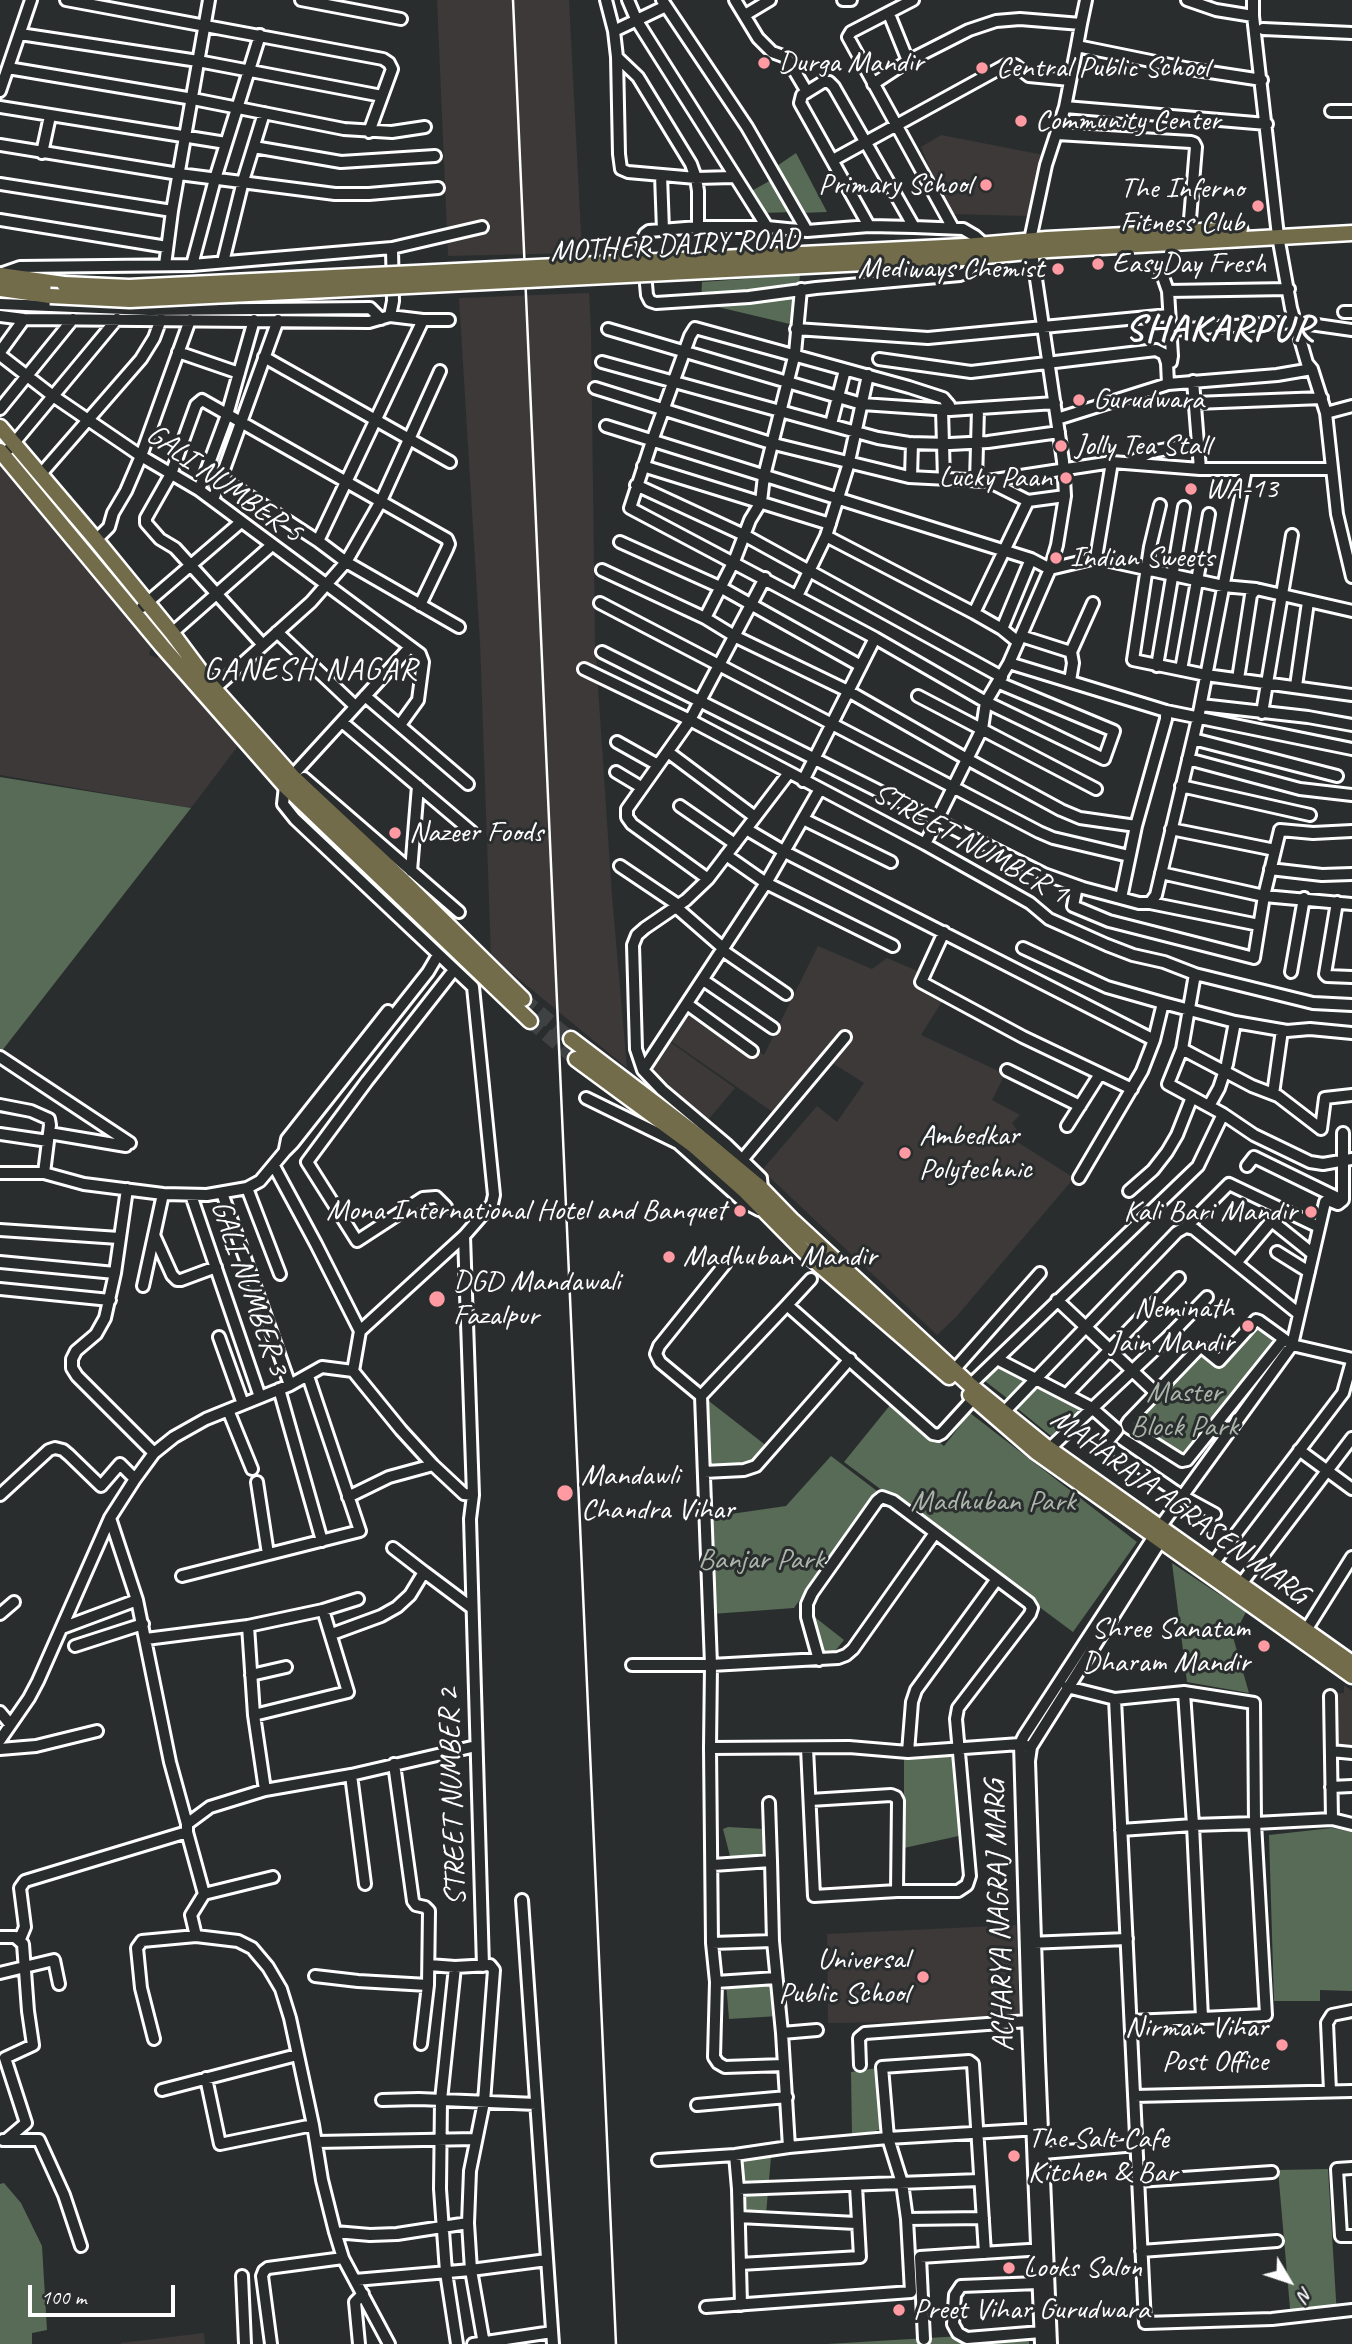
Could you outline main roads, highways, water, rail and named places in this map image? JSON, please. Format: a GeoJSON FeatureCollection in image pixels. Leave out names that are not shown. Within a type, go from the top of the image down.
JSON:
{"type":"FeatureCollection","features":[{"type":"Feature","properties":{"kind":"main road","name":"MOTHER DAIRY ROAD"},"geometry":{"type":"LineString","coordinates":[[1031,246],[1278,232],[1352,223]]}},
{"type":"Feature","properties":{"kind":"main road","name":"MOTHER DAIRY ROAD"},"geometry":{"type":"LineString","coordinates":[[0,289],[50,296],[130,300],[973,251],[1189,231],[1352,233]]}},
{"type":"Feature","properties":{"kind":"main road","name":"MOTHER DAIRY ROAD"},"geometry":{"type":"LineString","coordinates":[[0,275],[64,284],[129,287],[973,251]]}},
{"type":"Feature","properties":{"kind":"main road"},"geometry":{"type":"LineString","coordinates":[[0,427],[172,633],[214,689],[291,778],[386,864],[523,999]]}},
{"type":"Feature","properties":{"kind":"main road"},"geometry":{"type":"LineString","coordinates":[[1,453],[135,614],[291,778],[530,1021]]}},
{"type":"Feature","properties":{"kind":"main road","name":"MAHARAJA AGRASEN MARG"},"geometry":{"type":"LineString","coordinates":[[571,1039],[762,1189],[810,1257],[972,1392],[1161,1534],[1291,1626],[1352,1663]]}},
{"type":"Feature","properties":{"kind":"main road","name":"MAHARAJA AGRASEN MARG"},"geometry":{"type":"LineString","coordinates":[[576,1059],[693,1145],[768,1215],[788,1226],[954,1370],[972,1392]]}},
{"type":"Feature","properties":{"kind":"main road","name":"MAHARAJA AGRASEN MARG"},"geometry":{"type":"LineString","coordinates":[[1010,1421],[1036,1452],[1161,1534],[1213,1564],[1352,1676]]}},
{"type":"Feature","properties":{"kind":"tunnel"},"geometry":{"type":"LineString","coordinates":[[523,999],[571,1039]]}},
{"type":"Feature","properties":{"kind":"tunnel"},"geometry":{"type":"LineString","coordinates":[[530,1021],[576,1059]]}},
{"type":"Feature","properties":{"kind":"railway"},"geometry":{"type":"LineString","coordinates":[[513,0],[616,2344]]}},
{"type":"Feature","properties":{"kind":"place","name":"Durga Mandir"},"geometry":{"type":"Point","coordinates":[764,63]}},
{"type":"Feature","properties":{"kind":"place","name":"Central Public School"},"geometry":{"type":"Point","coordinates":[982,68]}},
{"type":"Feature","properties":{"kind":"place","name":"Community Center"},"geometry":{"type":"Point","coordinates":[1021,121]}},
{"type":"Feature","properties":{"kind":"place","name":"Primary School"},"geometry":{"type":"Point","coordinates":[986,185]}},
{"type":"Feature","properties":{"kind":"place","name":"The Inferno Fitness Club"},"geometry":{"type":"Point","coordinates":[1258,206]}},
{"type":"Feature","properties":{"kind":"place","name":"EasyDay Fresh"},"geometry":{"type":"Point","coordinates":[1098,264]}},
{"type":"Feature","properties":{"kind":"place","name":"Mediways Chemist"},"geometry":{"type":"Point","coordinates":[1058,269]}},
{"type":"Feature","properties":{"kind":"place","name":"Gurudwara"},"geometry":{"type":"Point","coordinates":[1079,400]}},
{"type":"Feature","properties":{"kind":"place","name":"Jolly Tea Stall"},"geometry":{"type":"Point","coordinates":[1061,446]}},
{"type":"Feature","properties":{"kind":"place","name":"Lucky Paan"},"geometry":{"type":"Point","coordinates":[1066,478]}},
{"type":"Feature","properties":{"kind":"place","name":"WA-13"},"geometry":{"type":"Point","coordinates":[1191,489]}},
{"type":"Feature","properties":{"kind":"place","name":"Indian Sweets"},"geometry":{"type":"Point","coordinates":[1056,558]}},
{"type":"Feature","properties":{"kind":"place","name":"Nazeer Foods"},"geometry":{"type":"Point","coordinates":[395,833]}},
{"type":"Feature","properties":{"kind":"place","name":"Ambedkar Polytechnic"},"geometry":{"type":"Point","coordinates":[905,1153]}},
{"type":"Feature","properties":{"kind":"place","name":"Mona International Hotel and Banquet"},"geometry":{"type":"Point","coordinates":[740,1211]}},
{"type":"Feature","properties":{"kind":"place","name":"Kali Bari Mandir"},"geometry":{"type":"Point","coordinates":[1311,1212]}},
{"type":"Feature","properties":{"kind":"place","name":"Madhuban Mandir"},"geometry":{"type":"Point","coordinates":[669,1257]}},
{"type":"Feature","properties":{"kind":"place","name":"DGD Mandawali Fazalpur"},"geometry":{"type":"Point","coordinates":[437,1299]}},
{"type":"Feature","properties":{"kind":"place","name":"Neminath Jain Mandir"},"geometry":{"type":"Point","coordinates":[1248,1326]}},
{"type":"Feature","properties":{"kind":"place","name":"Mandawli Chandra Vihar"},"geometry":{"type":"Point","coordinates":[565,1493]}},
{"type":"Feature","properties":{"kind":"place","name":"Shree Sanatam Dharam Mandir"},"geometry":{"type":"Point","coordinates":[1264,1646]}},
{"type":"Feature","properties":{"kind":"place","name":"Universal Public School"},"geometry":{"type":"Point","coordinates":[923,1977]}},
{"type":"Feature","properties":{"kind":"place","name":"Nirman Vihar Post Office"},"geometry":{"type":"Point","coordinates":[1282,2045]}},
{"type":"Feature","properties":{"kind":"place","name":"The Salt Cafe Kitchen & Bar"},"geometry":{"type":"Point","coordinates":[1014,2156]}},
{"type":"Feature","properties":{"kind":"place","name":"Looks Salon"},"geometry":{"type":"Point","coordinates":[1009,2268]}},
{"type":"Feature","properties":{"kind":"place","name":"Preet Vihar Gurudwara"},"geometry":{"type":"Point","coordinates":[899,2310]}},
{"type":"Feature","properties":{"kind":"district","name":"SHAKARPUR"},"geometry":{"type":"Point","coordinates":[1220,330]}},
{"type":"Feature","properties":{"kind":"district","name":"GANESH NAGAR"},"geometry":{"type":"Point","coordinates":[311,671]}},
{"type":"Feature","properties":{"kind":"park label","name":"Master Block Park"},"geometry":{"type":"Point","coordinates":[1184,1410]}},
{"type":"Feature","properties":{"kind":"park label","name":"Madhuban Park"},"geometry":{"type":"Point","coordinates":[993,1502]}},
{"type":"Feature","properties":{"kind":"park label","name":"Banjar Park"},"geometry":{"type":"Point","coordinates":[761,1560]}}]}
